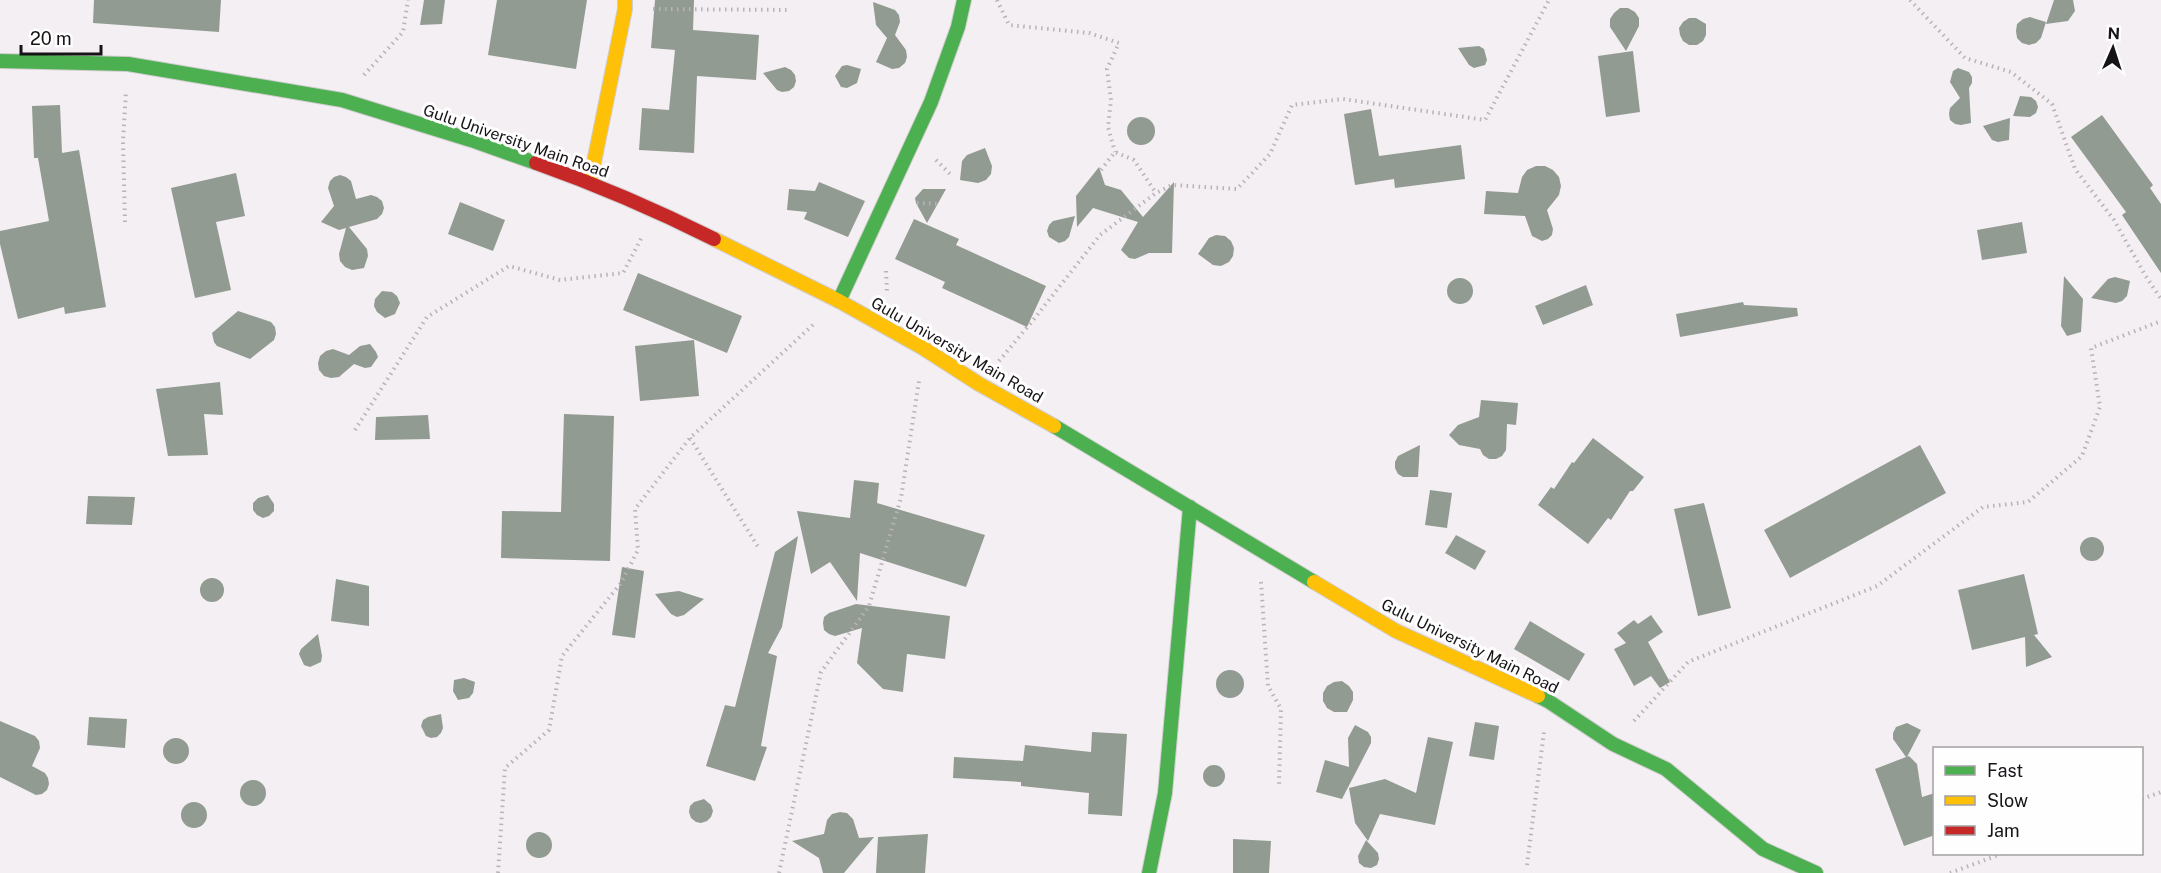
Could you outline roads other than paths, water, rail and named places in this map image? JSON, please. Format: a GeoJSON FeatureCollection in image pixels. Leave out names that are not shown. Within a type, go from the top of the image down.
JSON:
{"type":"FeatureCollection","features":[{"type":"Feature","properties":{"kind":"street"},"geometry":{"type":"LineString","coordinates":[[839,301],[931,102],[964,0]]}},
{"type":"Feature","properties":{"kind":"street"},"geometry":{"type":"LineString","coordinates":[[590,182],[625,4]]}},
{"type":"Feature","properties":{"kind":"street","name":"Gulu University Main Road"},"geometry":{"type":"LineString","coordinates":[[0,61],[128,64],[342,100],[471,140],[590,182],[656,210],[839,301],[923,348],[979,384],[1105,455],[1396,632],[1548,701],[1613,744],[1666,769],[1763,849],[1816,873]]}},
{"type":"Feature","properties":{"kind":"street"},"geometry":{"type":"LineString","coordinates":[[1149,873],[1165,793],[1190,507]]}}]}
